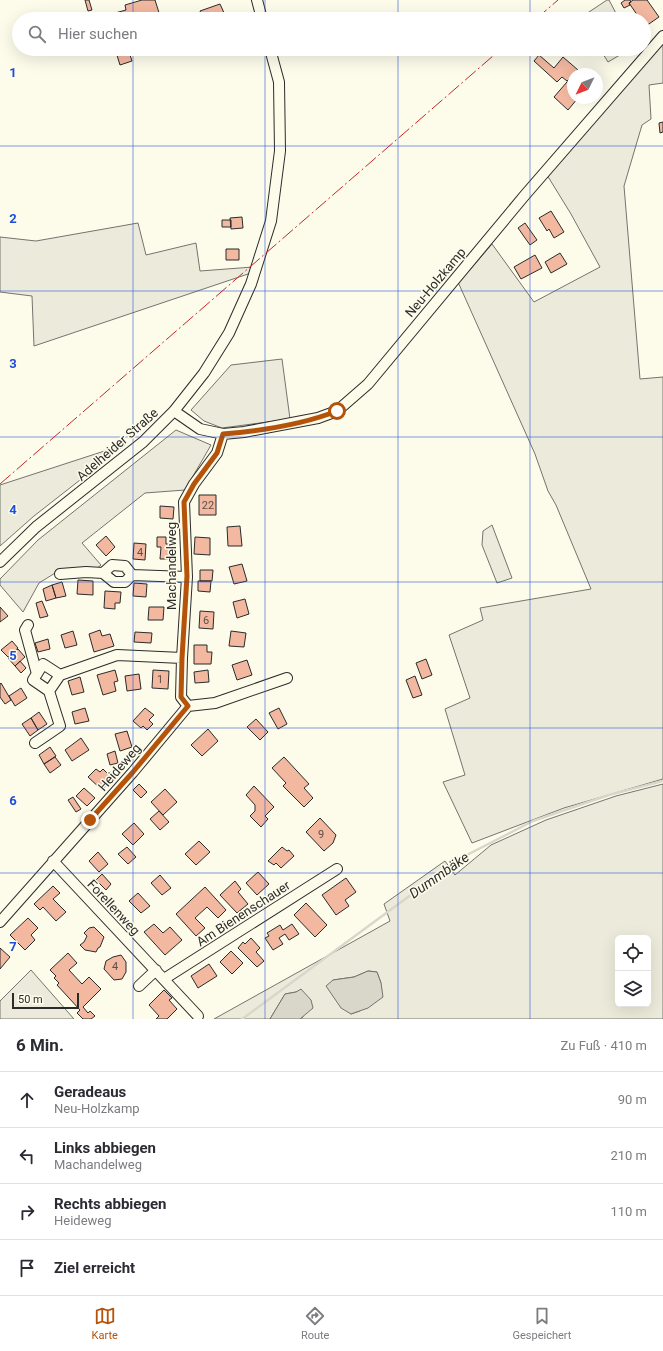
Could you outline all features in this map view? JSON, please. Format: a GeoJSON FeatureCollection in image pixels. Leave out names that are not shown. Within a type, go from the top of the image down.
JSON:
{"type":"FeatureCollection","features":[{"type":"Feature","properties":{"kind":"street"},"geometry":{"type":"LineString","coordinates":[[257,0],[260,12]]}},
{"type":"Feature","properties":{"kind":"street","name":"Neu-Holzkamp"},"geometry":{"type":"LineString","coordinates":[[651,50],[663,36]]}},
{"type":"Feature","properties":{"kind":"street","name":"Adelheider Straße"},"geometry":{"type":"LineString","coordinates":[[0,562],[36,527],[143,442],[174,411],[204,373],[229,333],[251,284],[271,221],[280,151],[279,82],[272,56]]}},
{"type":"Feature","properties":{"kind":"street","name":"Neu-Holzkamp"},"geometry":{"type":"LineString","coordinates":[[174,411],[200,429],[223,434],[244,432],[318,418],[337,411],[368,384],[525,195],[646,56]]}},
{"type":"Feature","properties":{"kind":"street","name":"Machandelweg"},"geometry":{"type":"LineString","coordinates":[[188,706],[181,697],[187,576],[184,502],[194,484],[217,453],[223,434]]}},
{"type":"Feature","properties":{"kind":"street"},"geometry":{"type":"LineString","coordinates":[[103,573],[112,566],[125,566],[132,575]]}},
{"type":"Feature","properties":{"kind":"street"},"geometry":{"type":"LineString","coordinates":[[60,574],[86,572],[103,573],[114,582],[125,582],[132,575],[187,576]]}},
{"type":"Feature","properties":{"kind":"street"},"geometry":{"type":"LineString","coordinates":[[28,625],[25,630],[37,674]]}},
{"type":"Feature","properties":{"kind":"street"},"geometry":{"type":"LineString","coordinates":[[49,691],[60,675],[117,655],[182,658]]}},
{"type":"Feature","properties":{"kind":"street"},"geometry":{"type":"LineString","coordinates":[[35,743],[60,726],[49,691],[33,680],[43,664],[60,675]]}},
{"type":"Feature","properties":{"kind":"street"},"geometry":{"type":"LineString","coordinates":[[188,706],[215,703],[287,678]]}},
{"type":"Feature","properties":{"kind":"street","name":"Heideweg"},"geometry":{"type":"LineString","coordinates":[[0,922],[133,772],[188,706]]}},
{"type":"Feature","properties":{"kind":"street","name":"Forellenweg"},"geometry":{"type":"LineString","coordinates":[[53,861],[198,1016]]}},
{"type":"Feature","properties":{"kind":"street","name":"Am Bienenschauer"},"geometry":{"type":"LineString","coordinates":[[164,979],[337,869]]}},
{"type":"Feature","properties":{"kind":"street"},"geometry":{"type":"LineString","coordinates":[[139,986],[156,970]]}},
{"type":"Feature","properties":{"kind":"shaded area"},"geometry":{"type":"Polygon","coordinates":[[[609,0],[615,12],[589,12],[609,0]]]}},
{"type":"Feature","properties":{"kind":"shaded area"},"geometry":{"type":"Polygon","coordinates":[[[663,39],[663,83],[649,85],[651,119],[642,125],[624,186],[640,379],[663,377],[663,779],[564,808],[472,843],[443,782],[465,775],[445,709],[470,698],[449,635],[483,620],[480,608],[591,589],[556,505],[548,491],[535,454],[458,282],[492,244],[534,302],[600,267],[571,214],[547,175],[648,56],[651,56],[651,53],[663,39]]]}},
{"type":"Feature","properties":{"kind":"shaded area"},"geometry":{"type":"Polygon","coordinates":[[[604,56],[618,56],[608,62],[604,56]]]}},
{"type":"Feature","properties":{"kind":"shaded area"},"geometry":{"type":"Polygon","coordinates":[[[138,223],[146,255],[196,243],[200,271],[253,267],[251,273],[34,346],[32,296],[0,292],[0,237],[36,241],[138,223]]]}},
{"type":"Feature","properties":{"kind":"shaded area"},"geometry":{"type":"Polygon","coordinates":[[[282,359],[290,419],[222,428],[204,421],[191,410],[231,365],[282,359]]]}},
{"type":"Feature","properties":{"kind":"shaded area"},"geometry":{"type":"Polygon","coordinates":[[[176,430],[211,445],[185,490],[145,493],[82,543],[101,565],[96,569],[60,570],[39,583],[23,612],[0,585],[0,579],[38,540],[176,430]]]}},
{"type":"Feature","properties":{"kind":"shaded area"},"geometry":{"type":"Polygon","coordinates":[[[126,444],[34,516],[0,546],[0,485],[126,444]]]}},
{"type":"Feature","properties":{"kind":"shaded area"},"geometry":{"type":"Polygon","coordinates":[[[492,525],[512,578],[497,583],[482,545],[483,531],[492,525]]]}},
{"type":"Feature","properties":{"kind":"shaded area"},"geometry":{"type":"Polygon","coordinates":[[[663,784],[663,1019],[300,1019],[303,1017],[301,990],[285,994],[270,1019],[214,1019],[390,921],[384,904],[445,861],[455,875],[491,845],[546,820],[616,796],[663,784]],[[368,971],[354,977],[333,980],[351,1014],[360,1011],[381,983],[377,972],[368,971]]]}},
{"type":"Feature","properties":{"kind":"shaded area"},"geometry":{"type":"Polygon","coordinates":[[[31,970],[74,1019],[0,1019],[0,1001],[31,970]]]}},
{"type":"Feature","properties":{"kind":"shaded area"},"geometry":{"type":"Polygon","coordinates":[[[368,971],[377,972],[381,983],[383,997],[368,1008],[351,1014],[341,1008],[326,986],[333,980],[354,977],[368,971]]]}},
{"type":"Feature","properties":{"kind":"shaded area"},"geometry":{"type":"Polygon","coordinates":[[[301,989],[311,1000],[313,1008],[300,1019],[270,1019],[285,994],[296,992],[301,989]]]}},
{"type":"Feature","properties":{"kind":"building"},"geometry":{"type":"Polygon","coordinates":[[[85,0],[89,0],[92,10],[88,11],[85,0]]]}},
{"type":"Feature","properties":{"kind":"building"},"geometry":{"type":"Polygon","coordinates":[[[142,0],[155,0],[159,12],[119,12],[126,10],[125,5],[142,0]]]}},
{"type":"Feature","properties":{"kind":"building"},"geometry":{"type":"Polygon","coordinates":[[[625,0],[630,0],[631,2],[629,3],[630,5],[624,8],[621,3],[625,0]]]}},
{"type":"Feature","properties":{"kind":"building"},"geometry":{"type":"Polygon","coordinates":[[[633,0],[647,0],[659,17],[651,23],[651,12],[635,12],[629,3],[633,0]]]}},
{"type":"Feature","properties":{"kind":"building"},"geometry":{"type":"Polygon","coordinates":[[[220,4],[224,12],[200,12],[220,4]]]}},
{"type":"Feature","properties":{"kind":"building"},"geometry":{"type":"Polygon","coordinates":[[[117,56],[130,56],[132,61],[120,65],[117,56]]]}},
{"type":"Feature","properties":{"kind":"building"},"geometry":{"type":"Polygon","coordinates":[[[538,56],[540,56],[554,68],[563,57],[576,68],[567,68],[567,81],[562,77],[557,82],[534,61],[538,56]]]}},
{"type":"Feature","properties":{"kind":"building"},"geometry":{"type":"Polygon","coordinates":[[[567,82],[567,104],[573,104],[568,110],[554,97],[567,82]]]}},
{"type":"Feature","properties":{"kind":"building"},"geometry":{"type":"Polygon","coordinates":[[[663,122],[663,132],[660,133],[659,123],[663,122]]]}},
{"type":"Feature","properties":{"kind":"building"},"geometry":{"type":"Polygon","coordinates":[[[551,211],[564,232],[554,238],[549,229],[547,231],[539,218],[551,211]]]}},
{"type":"Feature","properties":{"kind":"building"},"geometry":{"type":"Polygon","coordinates":[[[242,217],[243,228],[231,229],[230,218],[242,217]]]}},
{"type":"Feature","properties":{"kind":"building"},"geometry":{"type":"Polygon","coordinates":[[[222,220],[231,220],[231,227],[222,227],[222,220]]]}},
{"type":"Feature","properties":{"kind":"building"},"geometry":{"type":"Polygon","coordinates":[[[525,223],[537,240],[530,245],[518,228],[525,223]]]}},
{"type":"Feature","properties":{"kind":"building"},"geometry":{"type":"Polygon","coordinates":[[[226,249],[239,249],[239,260],[226,260],[226,249]]]}},
{"type":"Feature","properties":{"kind":"building"},"geometry":{"type":"Polygon","coordinates":[[[560,253],[567,264],[551,273],[545,262],[560,253]]]}},
{"type":"Feature","properties":{"kind":"building"},"geometry":{"type":"Polygon","coordinates":[[[535,255],[542,268],[521,279],[514,267],[535,255]]]}},
{"type":"Feature","properties":{"kind":"building"},"geometry":{"type":"Polygon","coordinates":[[[199,495],[216,495],[216,515],[199,515],[199,495]]]}},
{"type":"Feature","properties":{"kind":"building"},"geometry":{"type":"Polygon","coordinates":[[[160,506],[174,507],[173,519],[160,518],[160,506]]]}},
{"type":"Feature","properties":{"kind":"building"},"geometry":{"type":"Polygon","coordinates":[[[240,526],[242,546],[228,546],[227,527],[240,526]]]}},
{"type":"Feature","properties":{"kind":"building"},"geometry":{"type":"Polygon","coordinates":[[[106,536],[115,547],[106,556],[96,545],[106,536]]]}},
{"type":"Feature","properties":{"kind":"building"},"geometry":{"type":"Polygon","coordinates":[[[157,537],[166,537],[166,544],[175,544],[174,559],[160,559],[161,547],[157,547],[157,537]]]}},
{"type":"Feature","properties":{"kind":"building"},"geometry":{"type":"Polygon","coordinates":[[[195,537],[210,538],[210,555],[194,554],[195,537]]]}},
{"type":"Feature","properties":{"kind":"building"},"geometry":{"type":"Polygon","coordinates":[[[134,543],[146,544],[145,560],[133,559],[134,543]]]}},
{"type":"Feature","properties":{"kind":"building"},"geometry":{"type":"Polygon","coordinates":[[[242,564],[247,581],[234,584],[229,567],[242,564]]]}},
{"type":"Feature","properties":{"kind":"building"},"geometry":{"type":"Polygon","coordinates":[[[200,570],[213,570],[212,581],[200,581],[200,570]]]}},
{"type":"Feature","properties":{"kind":"building"},"geometry":{"type":"Polygon","coordinates":[[[78,580],[93,581],[93,595],[77,594],[78,580]]]}},
{"type":"Feature","properties":{"kind":"building"},"geometry":{"type":"Polygon","coordinates":[[[198,581],[211,581],[210,592],[198,591],[198,581]]]}},
{"type":"Feature","properties":{"kind":"building"},"geometry":{"type":"Polygon","coordinates":[[[62,582],[66,596],[56,598],[52,585],[62,582]]]}},
{"type":"Feature","properties":{"kind":"building"},"geometry":{"type":"Polygon","coordinates":[[[134,583],[147,584],[146,597],[133,596],[134,583]]]}},
{"type":"Feature","properties":{"kind":"building"},"geometry":{"type":"Polygon","coordinates":[[[52,585],[56,598],[46,601],[43,589],[52,585]]]}},
{"type":"Feature","properties":{"kind":"building"},"geometry":{"type":"Polygon","coordinates":[[[105,591],[121,592],[120,603],[115,603],[115,609],[104,608],[105,591]]]}},
{"type":"Feature","properties":{"kind":"building"},"geometry":{"type":"Polygon","coordinates":[[[245,599],[249,614],[237,618],[233,602],[245,599]]]}},
{"type":"Feature","properties":{"kind":"building"},"geometry":{"type":"Polygon","coordinates":[[[42,601],[48,616],[40,618],[36,603],[42,601]]]}},
{"type":"Feature","properties":{"kind":"building"},"geometry":{"type":"Polygon","coordinates":[[[0,607],[8,616],[0,622],[0,607]]]}},
{"type":"Feature","properties":{"kind":"building"},"geometry":{"type":"Polygon","coordinates":[[[149,607],[164,607],[163,620],[148,620],[149,607]]]}},
{"type":"Feature","properties":{"kind":"building"},"geometry":{"type":"Polygon","coordinates":[[[200,611],[214,612],[213,629],[199,628],[200,611]]]}},
{"type":"Feature","properties":{"kind":"building"},"geometry":{"type":"Polygon","coordinates":[[[100,630],[102,636],[110,634],[114,646],[94,652],[89,634],[100,630]]]}},
{"type":"Feature","properties":{"kind":"building"},"geometry":{"type":"Polygon","coordinates":[[[73,631],[77,645],[65,648],[61,635],[73,631]]]}},
{"type":"Feature","properties":{"kind":"building"},"geometry":{"type":"Polygon","coordinates":[[[231,631],[246,633],[244,647],[229,646],[231,631]]]}},
{"type":"Feature","properties":{"kind":"building"},"geometry":{"type":"Polygon","coordinates":[[[135,632],[152,633],[151,643],[134,642],[135,632]]]}},
{"type":"Feature","properties":{"kind":"building"},"geometry":{"type":"Polygon","coordinates":[[[48,639],[50,649],[38,652],[35,643],[48,639]]]}},
{"type":"Feature","properties":{"kind":"building"},"geometry":{"type":"Polygon","coordinates":[[[12,641],[18,648],[8,657],[1,650],[12,641]]]}},
{"type":"Feature","properties":{"kind":"building"},"geometry":{"type":"Polygon","coordinates":[[[194,645],[207,645],[207,652],[212,652],[211,664],[194,664],[194,645]]]}},
{"type":"Feature","properties":{"kind":"building"},"geometry":{"type":"Polygon","coordinates":[[[18,649],[25,657],[15,666],[8,658],[18,649]]]}},
{"type":"Feature","properties":{"kind":"building"},"geometry":{"type":"Polygon","coordinates":[[[426,659],[432,675],[422,679],[416,663],[426,659]]]}},
{"type":"Feature","properties":{"kind":"building"},"geometry":{"type":"Polygon","coordinates":[[[247,660],[252,675],[237,680],[232,665],[247,660]]]}},
{"type":"Feature","properties":{"kind":"building"},"geometry":{"type":"Polygon","coordinates":[[[20,661],[26,668],[21,673],[15,666],[20,661]]]}},
{"type":"Feature","properties":{"kind":"building"},"geometry":{"type":"Polygon","coordinates":[[[115,670],[118,681],[114,682],[116,691],[103,695],[97,675],[115,670]]]}},
{"type":"Feature","properties":{"kind":"building"},"geometry":{"type":"Polygon","coordinates":[[[153,670],[169,671],[168,689],[152,688],[153,670]]]}},
{"type":"Feature","properties":{"kind":"building"},"geometry":{"type":"Polygon","coordinates":[[[208,670],[209,682],[195,683],[194,672],[208,670]]]}},
{"type":"Feature","properties":{"kind":"building"},"geometry":{"type":"Polygon","coordinates":[[[139,674],[141,689],[127,691],[125,676],[139,674]]]}},
{"type":"Feature","properties":{"kind":"building"},"geometry":{"type":"Polygon","coordinates":[[[415,676],[422,695],[413,698],[406,680],[415,676]]]}},
{"type":"Feature","properties":{"kind":"building"},"geometry":{"type":"Polygon","coordinates":[[[80,677],[84,692],[72,695],[68,681],[80,677]]]}},
{"type":"Feature","properties":{"kind":"building"},"geometry":{"type":"Polygon","coordinates":[[[1,683],[11,700],[5,704],[0,697],[1,683]]]}},
{"type":"Feature","properties":{"kind":"building"},"geometry":{"type":"Polygon","coordinates":[[[21,688],[27,698],[15,706],[9,696],[21,688]]]}},
{"type":"Feature","properties":{"kind":"building"},"geometry":{"type":"Polygon","coordinates":[[[85,708],[89,721],[75,724],[72,712],[85,708]]]}},
{"type":"Feature","properties":{"kind":"building"},"geometry":{"type":"Polygon","coordinates":[[[145,708],[154,715],[149,720],[153,724],[147,730],[143,726],[141,728],[133,721],[145,708]]]}},
{"type":"Feature","properties":{"kind":"building"},"geometry":{"type":"Polygon","coordinates":[[[279,708],[287,724],[278,729],[269,713],[279,708]]]}},
{"type":"Feature","properties":{"kind":"building"},"geometry":{"type":"Polygon","coordinates":[[[39,712],[47,724],[38,730],[31,718],[39,712]]]}},
{"type":"Feature","properties":{"kind":"building"},"geometry":{"type":"Polygon","coordinates":[[[31,718],[38,730],[30,736],[22,724],[31,718]]]}},
{"type":"Feature","properties":{"kind":"building"},"geometry":{"type":"Polygon","coordinates":[[[256,719],[268,732],[260,740],[247,727],[256,719]]]}},
{"type":"Feature","properties":{"kind":"building"},"geometry":{"type":"Polygon","coordinates":[[[208,729],[218,741],[202,756],[191,745],[208,729]]]}},
{"type":"Feature","properties":{"kind":"building"},"geometry":{"type":"Polygon","coordinates":[[[127,731],[132,747],[120,751],[115,734],[127,731]]]}},
{"type":"Feature","properties":{"kind":"building"},"geometry":{"type":"Polygon","coordinates":[[[81,738],[89,750],[72,761],[65,750],[81,738]]]}},
{"type":"Feature","properties":{"kind":"building"},"geometry":{"type":"Polygon","coordinates":[[[50,747],[56,756],[44,764],[39,755],[50,747]]]}},
{"type":"Feature","properties":{"kind":"building"},"geometry":{"type":"Polygon","coordinates":[[[115,751],[118,763],[110,765],[107,754],[115,751]]]}},
{"type":"Feature","properties":{"kind":"building"},"geometry":{"type":"Polygon","coordinates":[[[55,757],[61,765],[50,773],[44,764],[55,757]]]}},
{"type":"Feature","properties":{"kind":"building"},"geometry":{"type":"Polygon","coordinates":[[[284,757],[309,784],[304,788],[313,798],[304,807],[283,786],[286,783],[272,768],[284,757]]]}},
{"type":"Feature","properties":{"kind":"building"},"geometry":{"type":"Polygon","coordinates":[[[96,769],[100,772],[103,769],[112,778],[102,790],[88,777],[96,769]]]}},
{"type":"Feature","properties":{"kind":"building"},"geometry":{"type":"Polygon","coordinates":[[[139,784],[147,792],[141,798],[133,790],[139,784]]]}},
{"type":"Feature","properties":{"kind":"building"},"geometry":{"type":"Polygon","coordinates":[[[254,786],[274,807],[265,816],[268,819],[261,827],[250,816],[255,811],[255,805],[246,795],[254,786]]]}},
{"type":"Feature","properties":{"kind":"building"},"geometry":{"type":"Polygon","coordinates":[[[84,788],[95,798],[87,806],[76,796],[84,788]]]}},
{"type":"Feature","properties":{"kind":"building"},"geometry":{"type":"Polygon","coordinates":[[[165,789],[177,802],[163,815],[151,802],[165,789]]]}},
{"type":"Feature","properties":{"kind":"building"},"geometry":{"type":"Polygon","coordinates":[[[73,797],[81,809],[76,812],[68,800],[73,797]]]}},
{"type":"Feature","properties":{"kind":"building"},"geometry":{"type":"Polygon","coordinates":[[[159,811],[169,822],[160,830],[150,819],[159,811]]]}},
{"type":"Feature","properties":{"kind":"building"},"geometry":{"type":"Polygon","coordinates":[[[320,818],[336,835],[333,843],[324,851],[306,832],[320,818]]]}},
{"type":"Feature","properties":{"kind":"building"},"geometry":{"type":"Polygon","coordinates":[[[134,823],[144,834],[133,845],[122,834],[134,823]]]}},
{"type":"Feature","properties":{"kind":"building"},"geometry":{"type":"Polygon","coordinates":[[[199,841],[210,852],[196,865],[185,854],[199,841]]]}},
{"type":"Feature","properties":{"kind":"building"},"geometry":{"type":"Polygon","coordinates":[[[127,847],[136,857],[128,864],[118,854],[127,847]]]}},
{"type":"Feature","properties":{"kind":"building"},"geometry":{"type":"Polygon","coordinates":[[[282,847],[287,851],[289,850],[294,856],[281,868],[276,863],[274,865],[268,861],[282,847]]]}},
{"type":"Feature","properties":{"kind":"building"},"geometry":{"type":"Polygon","coordinates":[[[98,852],[108,864],[99,872],[89,861],[98,852]]]}},
{"type":"Feature","properties":{"kind":"building"},"geometry":{"type":"Polygon","coordinates":[[[258,872],[269,884],[257,895],[246,883],[258,872]]]}},
{"type":"Feature","properties":{"kind":"building"},"geometry":{"type":"Polygon","coordinates":[[[102,874],[111,884],[106,890],[96,880],[102,874]]]}},
{"type":"Feature","properties":{"kind":"building"},"geometry":{"type":"Polygon","coordinates":[[[160,875],[171,888],[162,895],[151,883],[160,875]]]}},
{"type":"Feature","properties":{"kind":"building"},"geometry":{"type":"Polygon","coordinates":[[[346,878],[356,892],[345,900],[349,906],[336,915],[322,895],[346,878]]]}},
{"type":"Feature","properties":{"kind":"building"},"geometry":{"type":"Polygon","coordinates":[[[235,881],[241,889],[238,892],[248,904],[237,913],[220,895],[235,881]]]}},
{"type":"Feature","properties":{"kind":"building"},"geometry":{"type":"Polygon","coordinates":[[[53,886],[60,893],[53,899],[66,912],[56,921],[43,907],[40,910],[34,904],[53,886]]]}},
{"type":"Feature","properties":{"kind":"building"},"geometry":{"type":"Polygon","coordinates":[[[205,887],[226,910],[218,918],[207,907],[195,918],[205,928],[196,936],[176,914],[205,887]]]}},
{"type":"Feature","properties":{"kind":"building"},"geometry":{"type":"Polygon","coordinates":[[[138,893],[150,906],[141,913],[129,901],[138,893]]]}},
{"type":"Feature","properties":{"kind":"building"},"geometry":{"type":"Polygon","coordinates":[[[306,903],[327,925],[315,937],[294,915],[306,903]]]}},
{"type":"Feature","properties":{"kind":"building"},"geometry":{"type":"Polygon","coordinates":[[[28,918],[38,928],[31,935],[35,940],[25,950],[10,935],[28,918]]]}},
{"type":"Feature","properties":{"kind":"building"},"geometry":{"type":"Polygon","coordinates":[[[154,924],[163,933],[170,927],[182,940],[165,955],[144,932],[154,924]]]}},
{"type":"Feature","properties":{"kind":"building"},"geometry":{"type":"Polygon","coordinates":[[[292,924],[299,934],[289,940],[285,934],[279,938],[283,944],[273,950],[265,938],[269,936],[267,933],[280,925],[283,930],[292,924]]]}},
{"type":"Feature","properties":{"kind":"building"},"geometry":{"type":"Polygon","coordinates":[[[94,927],[104,937],[96,952],[85,950],[80,945],[84,942],[87,936],[84,933],[89,928],[94,927]]]}},
{"type":"Feature","properties":{"kind":"building"},"geometry":{"type":"Polygon","coordinates":[[[251,938],[260,948],[256,952],[264,961],[257,967],[238,948],[243,942],[245,944],[251,938]]]}},
{"type":"Feature","properties":{"kind":"building"},"geometry":{"type":"Polygon","coordinates":[[[0,948],[10,957],[0,969],[0,948]]]}},
{"type":"Feature","properties":{"kind":"building"},"geometry":{"type":"Polygon","coordinates":[[[231,951],[243,963],[232,974],[220,962],[231,951]]]}},
{"type":"Feature","properties":{"kind":"building"},"geometry":{"type":"Polygon","coordinates":[[[68,953],[77,963],[69,970],[82,984],[89,977],[101,989],[83,1007],[88,1013],[90,1011],[95,1016],[91,1019],[83,1019],[77,1013],[80,1010],[57,985],[59,983],[54,978],[56,976],[50,970],[68,953]]]}},
{"type":"Feature","properties":{"kind":"building"},"geometry":{"type":"Polygon","coordinates":[[[121,955],[126,962],[126,972],[122,979],[114,980],[104,969],[106,961],[121,955]]]}},
{"type":"Feature","properties":{"kind":"building"},"geometry":{"type":"Polygon","coordinates":[[[209,964],[217,976],[198,988],[191,976],[209,964]]]}},
{"type":"Feature","properties":{"kind":"building"},"geometry":{"type":"Polygon","coordinates":[[[164,990],[172,998],[169,1000],[177,1009],[167,1019],[156,1019],[159,1016],[149,1005],[164,990]]]}},
{"type":"Feature","properties":{"kind":"waterway","name":"Dummbäke"},"geometry":{"type":"LineString","coordinates":[[242,1019],[461,858],[533,821],[609,795],[663,781]]}},
{"type":"Feature","properties":{"kind":"power"},"geometry":{"type":"LineString","coordinates":[[544,12],[558,0]]}},
{"type":"Feature","properties":{"kind":"power"},"geometry":{"type":"LineString","coordinates":[[0,484],[493,56]]}},
{"type":"Feature","properties":{"kind":"route"},"geometry":{"type":"LineString","coordinates":[[90,820],[133,772],[188,706],[181,697],[187,576],[184,502],[194,484],[217,453],[223,434],[244,432],[318,418],[337,411]]}}]}
